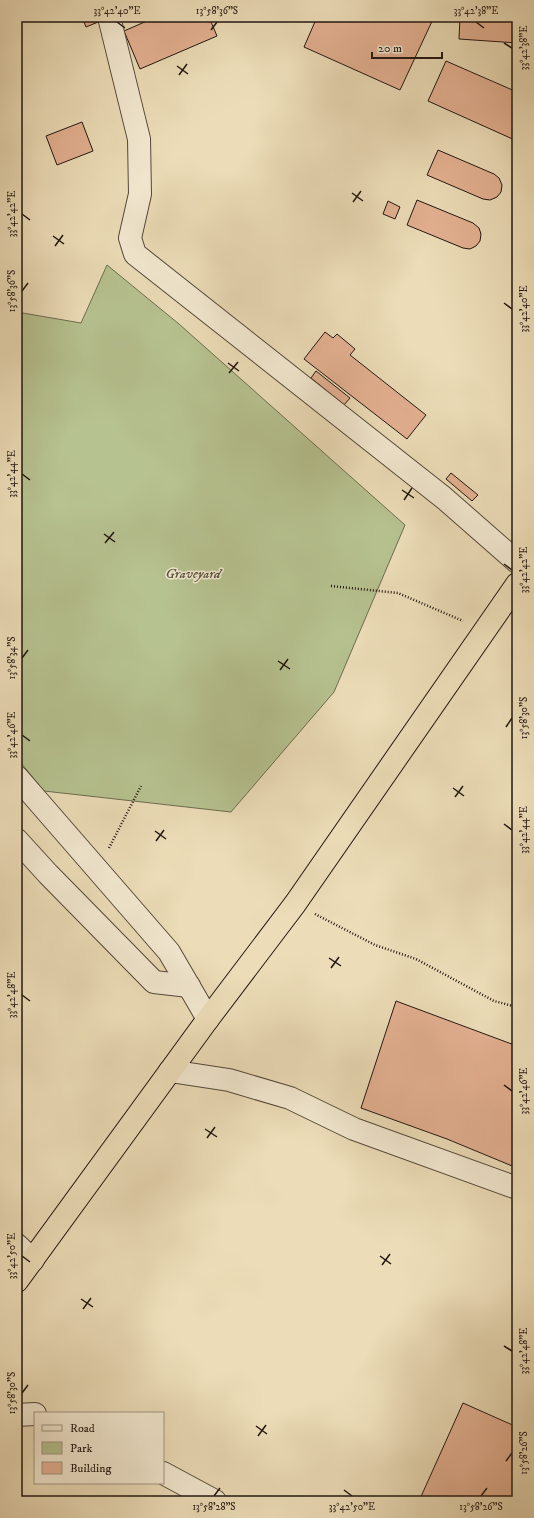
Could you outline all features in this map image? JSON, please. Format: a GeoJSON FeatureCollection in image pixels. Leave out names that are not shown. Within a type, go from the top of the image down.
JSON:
{"type":"FeatureCollection","features":[{"type":"Feature","properties":{"kind":"highway"},"geometry":{"type":"LineString","coordinates":[[17,1281],[208,1019],[295,904],[517,584]]}},
{"type":"Feature","properties":{"kind":"street"},"geometry":{"type":"LineString","coordinates":[[109,17],[139,139],[140,194],[130,238],[136,254],[444,498],[517,562]]}},
{"type":"Feature","properties":{"kind":"street"},"geometry":{"type":"LineString","coordinates":[[17,777],[169,952],[208,1019]]}},
{"type":"Feature","properties":{"kind":"street"},"geometry":{"type":"LineString","coordinates":[[17,840],[48,874],[154,982],[189,986]]}},
{"type":"Feature","properties":{"kind":"street"},"geometry":{"type":"LineString","coordinates":[[170,1071],[229,1080],[290,1098],[354,1129],[517,1188]]}},
{"type":"Feature","properties":{"kind":"street"},"geometry":{"type":"LineString","coordinates":[[17,1245],[33,1260]]}},
{"type":"Feature","properties":{"kind":"street"},"geometry":{"type":"LineString","coordinates":[[17,1415],[34,1414]]}},
{"type":"Feature","properties":{"kind":"street"},"geometry":{"type":"LineString","coordinates":[[164,1473],[215,1501]]}},
{"type":"Feature","properties":{"kind":"path"},"geometry":{"type":"LineString","coordinates":[[331,586],[398,593],[485,631]]}},
{"type":"Feature","properties":{"kind":"path"},"geometry":{"type":"LineString","coordinates":[[105,878],[107,852],[142,786]]}},
{"type":"Feature","properties":{"kind":"path"},"geometry":{"type":"LineString","coordinates":[[295,904],[375,945],[416,959],[494,1001],[517,1007]]}},
{"type":"Feature","properties":{"kind":"green space","name":"Graveyard"},"geometry":{"type":"Polygon","coordinates":[[[107,265],[179,324],[405,525],[334,692],[231,812],[44,791],[17,758],[17,312],[81,323],[107,265]]]}},
{"type":"Feature","properties":{"kind":"building"},"geometry":{"type":"Polygon","coordinates":[[[82,17],[102,17],[103,20],[86,27],[82,17]]]}},
{"type":"Feature","properties":{"kind":"building"},"geometry":{"type":"Polygon","coordinates":[[[156,17],[209,17],[217,36],[140,69],[124,31],[156,17]]]}},
{"type":"Feature","properties":{"kind":"building"},"geometry":{"type":"Polygon","coordinates":[[[317,17],[434,17],[400,90],[304,47],[317,17]]]}},
{"type":"Feature","properties":{"kind":"building"},"geometry":{"type":"Polygon","coordinates":[[[460,17],[517,17],[517,43],[459,39],[460,17]]]}},
{"type":"Feature","properties":{"kind":"building"},"geometry":{"type":"Polygon","coordinates":[[[446,61],[517,92],[517,141],[428,101],[446,61]]]}},
{"type":"Feature","properties":{"kind":"building"},"geometry":{"type":"Polygon","coordinates":[[[82,122],[93,151],[57,165],[46,136],[82,122]]]}},
{"type":"Feature","properties":{"kind":"building"},"geometry":{"type":"Polygon","coordinates":[[[438,150],[494,174],[499,178],[502,185],[501,192],[497,197],[490,200],[483,199],[427,175],[438,150]]]}},
{"type":"Feature","properties":{"kind":"building"},"geometry":{"type":"Polygon","coordinates":[[[417,200],[473,223],[479,228],[481,234],[480,241],[476,246],[470,249],[463,248],[407,225],[417,200]]]}},
{"type":"Feature","properties":{"kind":"building"},"geometry":{"type":"Polygon","coordinates":[[[388,201],[400,207],[395,219],[383,214],[388,201]]]}},
{"type":"Feature","properties":{"kind":"building"},"geometry":{"type":"Polygon","coordinates":[[[325,332],[333,338],[337,334],[355,349],[350,355],[426,415],[407,439],[304,359],[325,332]]]}},
{"type":"Feature","properties":{"kind":"building"},"geometry":{"type":"Polygon","coordinates":[[[316,371],[350,398],[344,405],[311,378],[316,371]]]}},
{"type":"Feature","properties":{"kind":"building"},"geometry":{"type":"Polygon","coordinates":[[[451,473],[478,495],[472,501],[446,479],[451,473]]]}},
{"type":"Feature","properties":{"kind":"building"},"geometry":{"type":"Polygon","coordinates":[[[396,1001],[517,1046],[517,1168],[447,1139],[361,1108],[396,1001]]]}},
{"type":"Feature","properties":{"kind":"building"},"geometry":{"type":"Polygon","coordinates":[[[463,1403],[517,1427],[517,1501],[419,1501],[463,1403]]]}}]}
